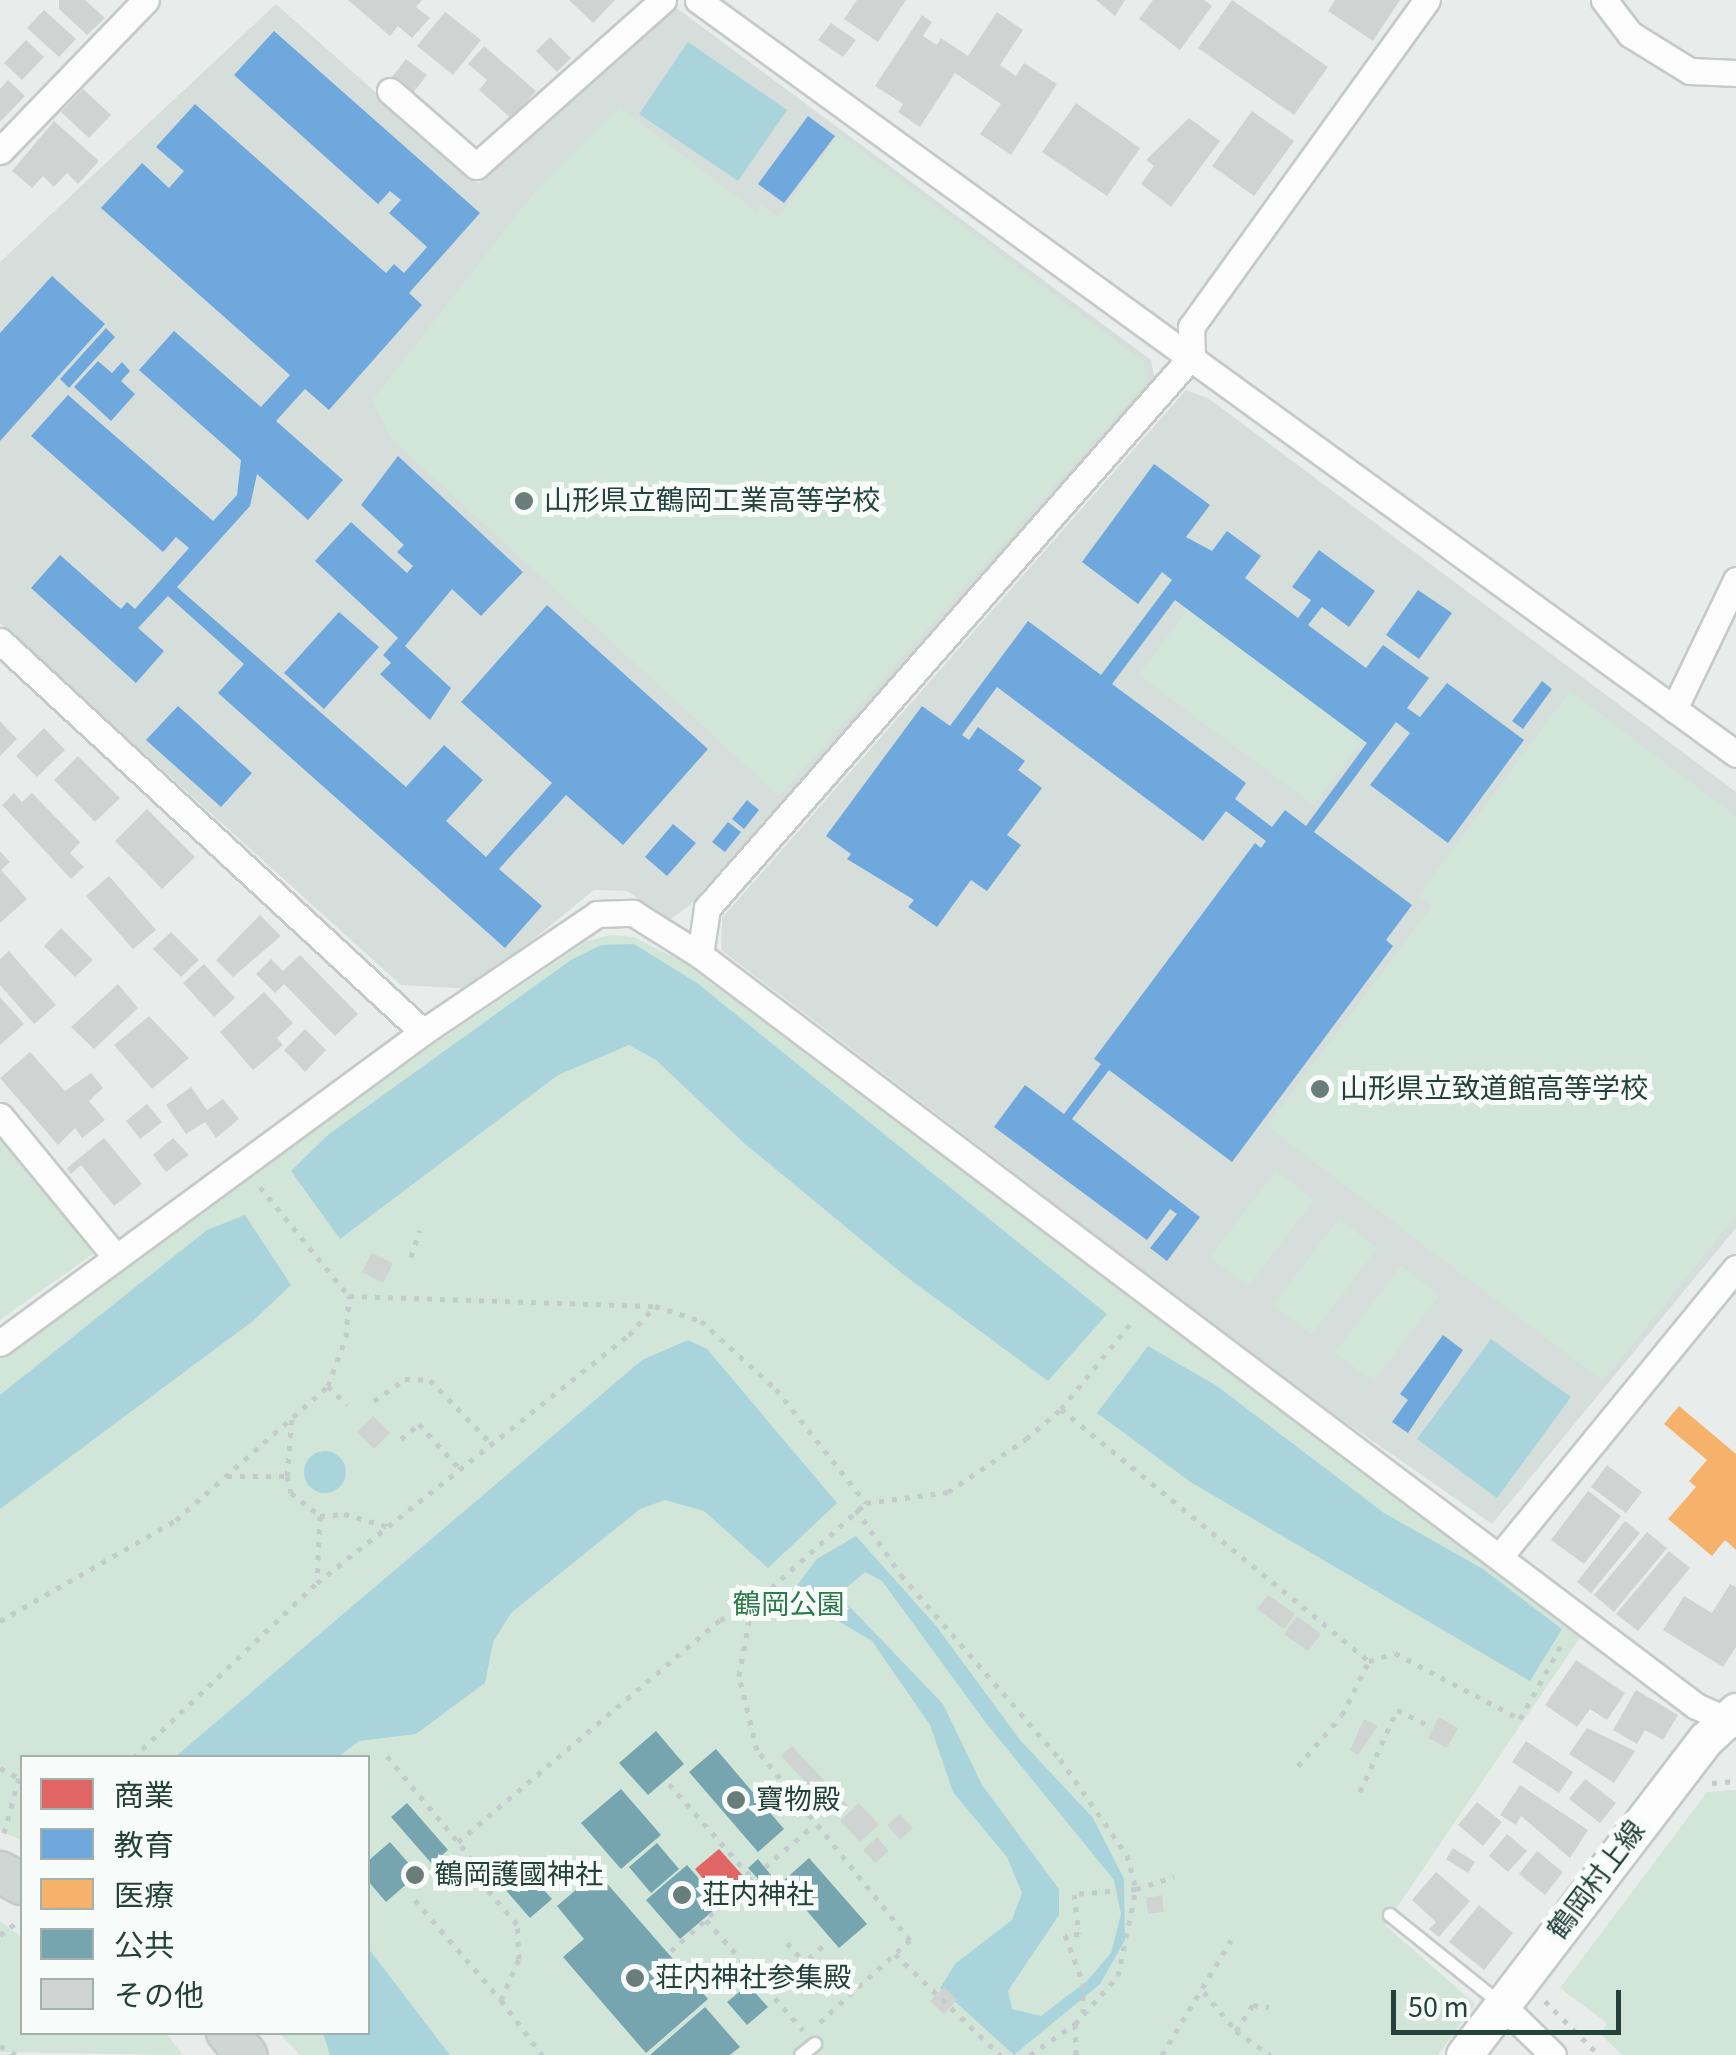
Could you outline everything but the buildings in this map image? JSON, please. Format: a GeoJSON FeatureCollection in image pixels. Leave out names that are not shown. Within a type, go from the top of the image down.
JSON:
{"type":"FeatureCollection","features":[{"type":"Feature","properties":{"kind":"main road","name":"鶴岡村上線"},"geometry":{"type":"LineString","coordinates":[[1464,2055],[1733,1718]]}},
{"type":"Feature","properties":{"kind":"main road"},"geometry":{"type":"LineString","coordinates":[[1,1856],[19,1903]]}},
{"type":"Feature","properties":{"kind":"main road"},"geometry":{"type":"LineString","coordinates":[[229,2035],[246,2055]]}},
{"type":"Feature","properties":{"kind":"street"},"geometry":{"type":"LineString","coordinates":[[0,151],[146,0]]}},
{"type":"Feature","properties":{"kind":"street"},"geometry":{"type":"LineString","coordinates":[[390,91],[476,166],[663,0]]}},
{"type":"Feature","properties":{"kind":"street"},"geometry":{"type":"LineString","coordinates":[[698,0],[1736,754]]}},
{"type":"Feature","properties":{"kind":"street"},"geometry":{"type":"LineString","coordinates":[[700,955],[707,908],[1192,356],[1191,327],[1427,0]]}},
{"type":"Feature","properties":{"kind":"street"},"geometry":{"type":"LineString","coordinates":[[1604,0],[1630,34],[1690,71],[1736,73]]}},
{"type":"Feature","properties":{"kind":"street"},"geometry":{"type":"LineString","coordinates":[[1674,709],[1736,580]]}},
{"type":"Feature","properties":{"kind":"street"},"geometry":{"type":"LineString","coordinates":[[0,641],[424,1032]]}},
{"type":"Feature","properties":{"kind":"street"},"geometry":{"type":"LineString","coordinates":[[0,1343],[424,1032],[597,914],[633,913],[700,955],[1579,1614],[1696,1706],[1733,1718]]}},
{"type":"Feature","properties":{"kind":"street"},"geometry":{"type":"LineString","coordinates":[[0,1116],[115,1256]]}},
{"type":"Feature","properties":{"kind":"street"},"geometry":{"type":"LineString","coordinates":[[1500,1556],[1736,1268]]}},
{"type":"Feature","properties":{"kind":"street"},"geometry":{"type":"LineString","coordinates":[[1502,2005],[1554,2055]]}},
{"type":"Feature","properties":{"kind":"lane"},"geometry":{"type":"LineString","coordinates":[[1390,1915],[1502,2005]]}},
{"type":"Feature","properties":{"kind":"lane"},"geometry":{"type":"LineString","coordinates":[[801,2055],[815,2044]]}},
{"type":"Feature","properties":{"kind":"path"},"geometry":{"type":"LineString","coordinates":[[260,1187],[349,1296],[655,1306],[702,1321],[776,1389],[866,1502]]}},
{"type":"Feature","properties":{"kind":"path"},"geometry":{"type":"LineString","coordinates":[[411,1257],[420,1230]]}},
{"type":"Feature","properties":{"kind":"path"},"geometry":{"type":"LineString","coordinates":[[0,1620],[176,1520],[328,1386],[346,1337],[349,1296]]}},
{"type":"Feature","properties":{"kind":"path"},"geometry":{"type":"LineString","coordinates":[[136,1755],[317,1583],[390,1527],[489,1441],[629,1335],[655,1306]]}},
{"type":"Feature","properties":{"kind":"path"},"geometry":{"type":"LineString","coordinates":[[458,1842],[720,1620],[752,1605],[856,1509],[866,1502],[948,1492],[1061,1409],[1129,1325]]}},
{"type":"Feature","properties":{"kind":"path"},"geometry":{"type":"LineString","coordinates":[[374,1401],[405,1379],[430,1380],[489,1441]]}},
{"type":"Feature","properties":{"kind":"path"},"geometry":{"type":"LineString","coordinates":[[328,1386],[347,1404]]}},
{"type":"Feature","properties":{"kind":"path"},"geometry":{"type":"LineString","coordinates":[[1061,1409],[1369,1661]]}},
{"type":"Feature","properties":{"kind":"path"},"geometry":{"type":"LineString","coordinates":[[293,1416],[286,1476],[291,1492],[320,1516],[344,1514],[390,1527]]}},
{"type":"Feature","properties":{"kind":"path"},"geometry":{"type":"LineString","coordinates":[[400,1439],[419,1424],[458,1466]]}},
{"type":"Feature","properties":{"kind":"path"},"geometry":{"type":"LineString","coordinates":[[223,1476],[286,1476]]}},
{"type":"Feature","properties":{"kind":"path"},"geometry":{"type":"LineString","coordinates":[[856,1509],[901,1575],[1060,1759],[1127,1855],[1136,1890],[1118,1976],[1075,2024],[1030,2055]]}},
{"type":"Feature","properties":{"kind":"path"},"geometry":{"type":"LineString","coordinates":[[317,1583],[320,1516]]}},
{"type":"Feature","properties":{"kind":"path"},"geometry":{"type":"LineString","coordinates":[[706,1920],[807,2034],[910,1940],[814,1826],[757,1750],[744,1710],[739,1676],[752,1605]]}},
{"type":"Feature","properties":{"kind":"path"},"geometry":{"type":"LineString","coordinates":[[1298,1766],[1342,1715],[1369,1661],[1395,1653],[1520,1719],[1579,1614]]}},
{"type":"Feature","properties":{"kind":"path"},"geometry":{"type":"LineString","coordinates":[[1360,1792],[1396,1710],[1430,1726]]}},
{"type":"Feature","properties":{"kind":"path"},"geometry":{"type":"LineString","coordinates":[[386,1756],[472,1860],[466,1865],[517,1924],[520,1959],[501,2000]]}},
{"type":"Feature","properties":{"kind":"path"},"geometry":{"type":"LineString","coordinates":[[0,1768],[18,1778],[1,1856]]}},
{"type":"Feature","properties":{"kind":"path"},"geometry":{"type":"LineString","coordinates":[[1706,1784],[1734,1779]]}},
{"type":"Feature","properties":{"kind":"path"},"geometry":{"type":"LineString","coordinates":[[670,1784],[754,1877],[671,1950]]}},
{"type":"Feature","properties":{"kind":"path"},"geometry":{"type":"LineString","coordinates":[[764,1867],[814,1826]]}},
{"type":"Feature","properties":{"kind":"path"},"geometry":{"type":"LineString","coordinates":[[1082,2012],[1083,1982],[1065,1935],[1079,1934],[1074,1894],[1136,1890],[1174,1877]]}},
{"type":"Feature","properties":{"kind":"path"},"geometry":{"type":"LineString","coordinates":[[415,1900],[501,2000],[542,2055]]}},
{"type":"Feature","properties":{"kind":"path"},"geometry":{"type":"LineString","coordinates":[[0,1934],[19,1903]]}},
{"type":"Feature","properties":{"kind":"path"},"geometry":{"type":"LineString","coordinates":[[1162,2055],[1204,1992],[1231,1940]]}},
{"type":"Feature","properties":{"kind":"path"},"geometry":{"type":"LineString","coordinates":[[787,1943],[804,1962]]}},
{"type":"Feature","properties":{"kind":"path"},"geometry":{"type":"LineString","coordinates":[[770,1993],[825,1944]]}},
{"type":"Feature","properties":{"kind":"path"},"geometry":{"type":"LineString","coordinates":[[895,1954],[1000,2055]]}},
{"type":"Feature","properties":{"kind":"path"},"geometry":{"type":"LineString","coordinates":[[1556,1985],[1545,2000],[1599,2055]]}},
{"type":"Feature","properties":{"kind":"path"},"geometry":{"type":"LineString","coordinates":[[1204,1992],[1236,2031],[1270,2055]]}},
{"type":"Feature","properties":{"kind":"path"},"geometry":{"type":"LineString","coordinates":[[1236,2031],[1253,2004],[1269,2008]]}},
{"type":"Feature","properties":{"kind":"path"},"geometry":{"type":"LineString","coordinates":[[1075,2024],[1076,2055]]}},
{"type":"Feature","properties":{"kind":"path"},"geometry":{"type":"LineString","coordinates":[[0,2046],[16,2055]]}},
{"type":"Feature","properties":{"kind":"shaded area","name":"山形県立鶴岡工業高等学校"},"geometry":{"type":"Polygon","coordinates":[[[276,4],[479,184],[674,6],[1151,360],[1155,380],[689,906],[669,920],[627,891],[594,890],[473,989],[401,985],[0,623],[0,262],[276,4]]]}},
{"type":"Feature","properties":{"kind":"shaded area","name":"山形県立致道館高等学校"},"geometry":{"type":"Polygon","coordinates":[[[1186,390],[1208,398],[1736,792],[1736,1228],[1492,1524],[1315,1401],[721,950],[722,918],[1186,390]]]}},
{"type":"Feature","properties":{"kind":"green space"},"geometry":{"type":"Polygon","coordinates":[[[620,107],[756,212],[761,205],[778,217],[839,134],[1145,363],[1149,379],[779,796],[393,440],[372,401],[533,194],[620,107]]]}},
{"type":"Feature","properties":{"kind":"green space"},"geometry":{"type":"Polygon","coordinates":[[[1188,609],[1363,740],[1314,805],[1139,675],[1188,609]]]}},
{"type":"Feature","properties":{"kind":"green space"},"geometry":{"type":"Polygon","coordinates":[[[1570,691],[1736,817],[1736,1216],[1603,1381],[1267,1126],[1432,906],[1419,895],[1570,691]]]}},
{"type":"Feature","properties":{"kind":"green space","name":"鶴岡公園"},"geometry":{"type":"Polygon","coordinates":[[[611,935],[634,937],[683,962],[1581,1636],[1385,1925],[1475,2004],[1438,2055],[300,2055],[281,2035],[370,2035],[370,1755],[20,1755],[20,1839],[0,1831],[0,1359],[412,1059],[587,941],[611,935]]]}},
{"type":"Feature","properties":{"kind":"green space"},"geometry":{"type":"Polygon","coordinates":[[[0,1126],[100,1249],[0,1320],[0,1126]]]}},
{"type":"Feature","properties":{"kind":"green space"},"geometry":{"type":"Polygon","coordinates":[[[1276,1171],[1314,1200],[1248,1286],[1210,1257],[1276,1171]]]}},
{"type":"Feature","properties":{"kind":"green space"},"geometry":{"type":"Polygon","coordinates":[[[1339,1219],[1377,1248],[1312,1334],[1273,1305],[1339,1219]]]}},
{"type":"Feature","properties":{"kind":"green space"},"geometry":{"type":"Polygon","coordinates":[[[1401,1266],[1439,1295],[1374,1381],[1335,1353],[1401,1266]]]}},
{"type":"Feature","properties":{"kind":"green space"},"geometry":{"type":"Polygon","coordinates":[[[1736,1790],[1736,2055],[1622,2055],[1600,2034],[1607,2023],[1560,1988],[1707,1792],[1736,1790]]]}},
{"type":"Feature","properties":{"kind":"green space"},"geometry":{"type":"Polygon","coordinates":[[[0,1921],[20,1936],[20,2035],[168,2035],[183,2055],[0,2052],[0,1921]]]}},
{"type":"Feature","properties":{"kind":"water"},"geometry":{"type":"Polygon","coordinates":[[[688,42],[787,110],[738,181],[639,114],[688,42]]]}},
{"type":"Feature","properties":{"kind":"water"},"geometry":{"type":"Polygon","coordinates":[[[634,944],[697,983],[1107,1314],[1048,1381],[904,1275],[744,1143],[656,1060],[629,1045],[558,1075],[340,1239],[291,1171],[329,1134],[571,960],[601,945],[634,944]]]}},
{"type":"Feature","properties":{"kind":"water"},"geometry":{"type":"Polygon","coordinates":[[[245,1215],[291,1285],[253,1321],[0,1509],[0,1395],[207,1230],[245,1215]]]}},
{"type":"Feature","properties":{"kind":"water"},"geometry":{"type":"Polygon","coordinates":[[[1491,1339],[1571,1397],[1497,1498],[1417,1439],[1491,1339]]]}},
{"type":"Feature","properties":{"kind":"water"},"geometry":{"type":"Polygon","coordinates":[[[688,1340],[707,1349],[837,1503],[768,1568],[704,1511],[665,1500],[640,1509],[511,1613],[493,1642],[485,1683],[416,1734],[359,1741],[341,1755],[177,1755],[642,1360],[688,1340]]]}},
{"type":"Feature","properties":{"kind":"water"},"geometry":{"type":"Polygon","coordinates":[[[1148,1346],[1217,1386],[1384,1513],[1483,1569],[1562,1629],[1530,1681],[1192,1483],[1097,1413],[1148,1346]]]}},
{"type":"Feature","properties":{"kind":"water"},"geometry":{"type":"Polygon","coordinates":[[[325,1451],[340,1457],[346,1472],[340,1487],[325,1493],[310,1487],[304,1472],[310,1457],[325,1451]]]}},
{"type":"Feature","properties":{"kind":"water"},"geometry":{"type":"Polygon","coordinates":[[[856,1536],[937,1627],[1020,1740],[1093,1818],[1124,1879],[1125,1940],[1100,1984],[1014,2055],[940,1988],[956,1963],[1012,1920],[1022,1893],[1007,1857],[953,1792],[930,1725],[872,1641],[791,1593],[817,1559],[856,1536]],[[865,1572],[846,1588],[848,1605],[943,1704],[982,1785],[1059,1889],[1059,1915],[1008,1991],[1012,2009],[1041,2016],[1087,1981],[1111,1953],[1121,1914],[1114,1880],[986,1723],[882,1581],[865,1572]]]}},
{"type":"Feature","properties":{"kind":"water"},"geometry":{"type":"Polygon","coordinates":[[[370,1951],[450,2055],[330,2055],[324,2035],[370,2035],[370,1951]]]}},
{"type":"Feature","properties":{"kind":"place","name":"山形県立鶴岡工業高等学校"},"geometry":{"type":"Point","coordinates":[524,501]}},
{"type":"Feature","properties":{"kind":"place","name":"山形県立致道館高等学校"},"geometry":{"type":"Point","coordinates":[1320,1089]}},
{"type":"Feature","properties":{"kind":"place","name":"寶物殿"},"geometry":{"type":"Point","coordinates":[736,1800]}},
{"type":"Feature","properties":{"kind":"place","name":"鶴岡護國神社"},"geometry":{"type":"Point","coordinates":[415,1875]}},
{"type":"Feature","properties":{"kind":"place","name":"荘内神社"},"geometry":{"type":"Point","coordinates":[682,1895]}},
{"type":"Feature","properties":{"kind":"place","name":"荘内神社参集殿"},"geometry":{"type":"Point","coordinates":[635,1978]}}]}
